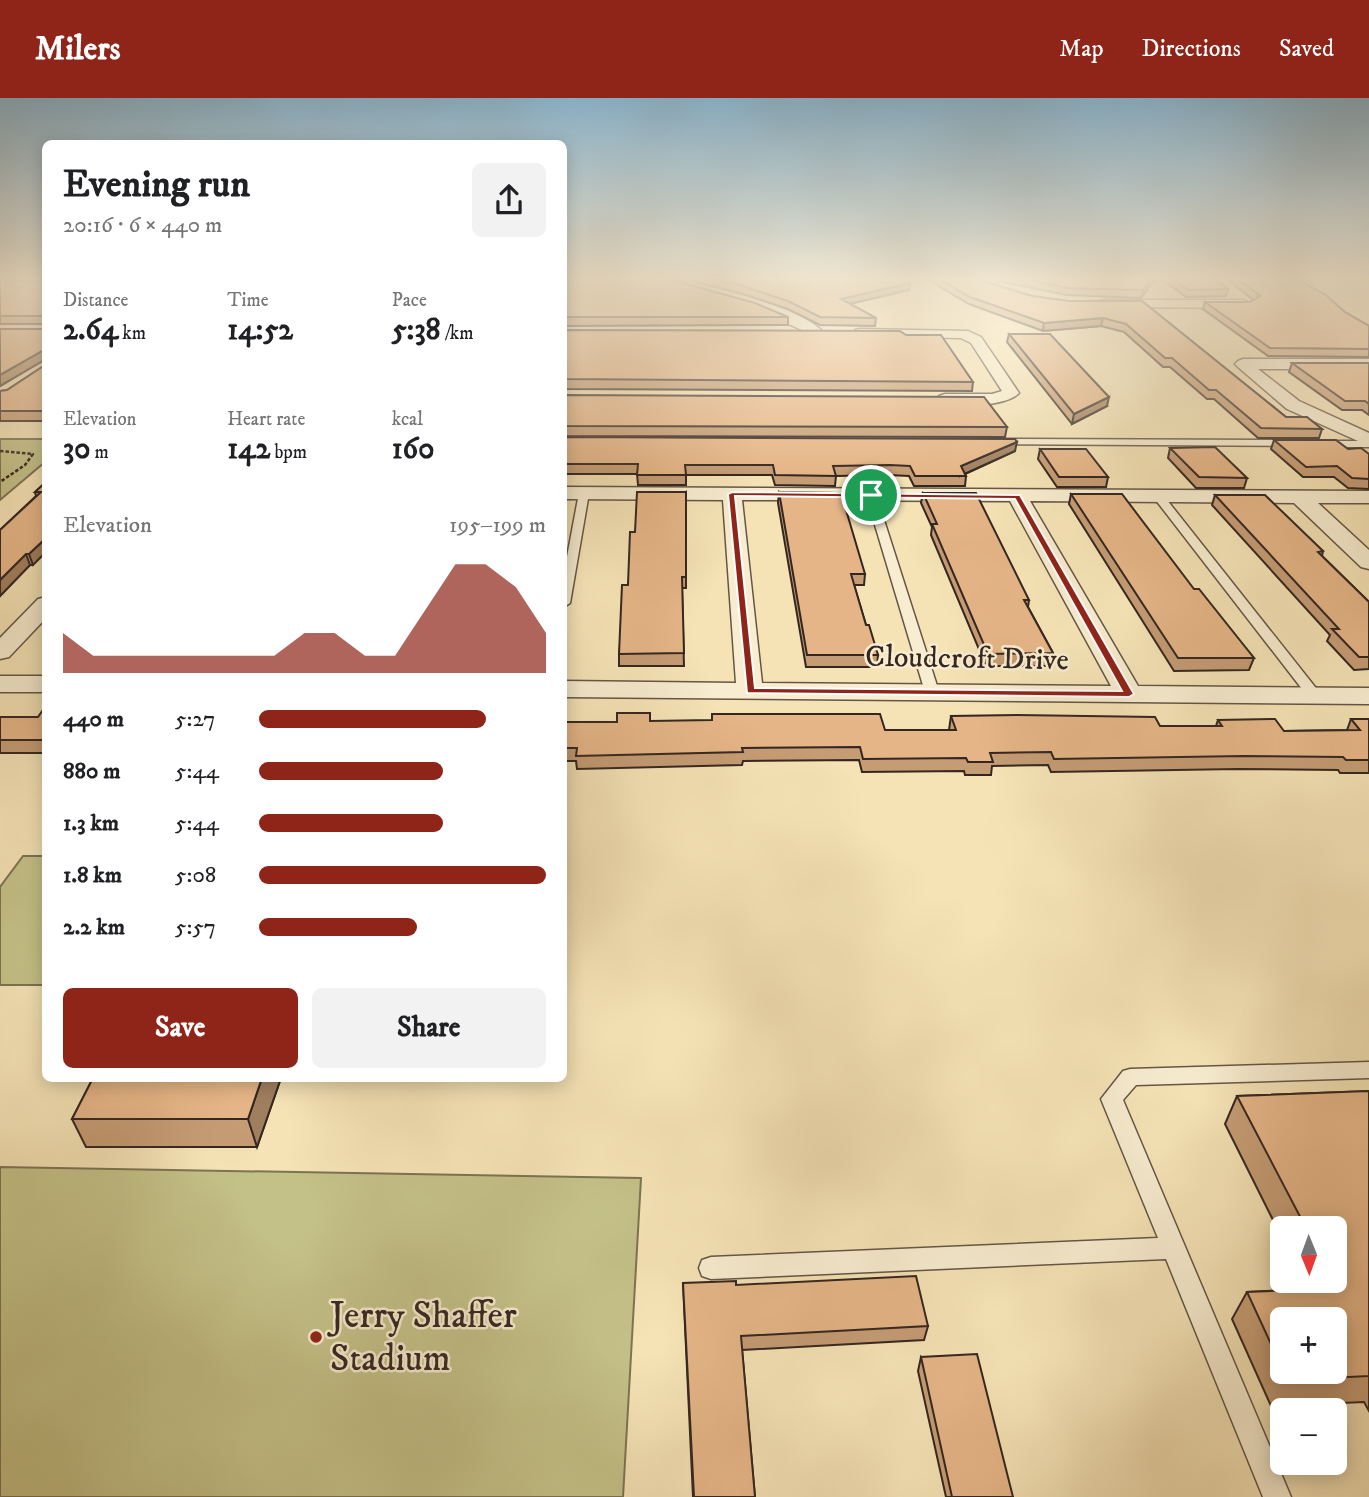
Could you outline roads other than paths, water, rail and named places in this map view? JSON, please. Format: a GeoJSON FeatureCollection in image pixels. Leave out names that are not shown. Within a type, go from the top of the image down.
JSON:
{"type":"FeatureCollection","features":[{"type":"Feature","properties":{"kind":"street"},"geometry":{"type":"LineString","coordinates":[[923,398],[1006,397],[1011,394],[977,343]]}},
{"type":"Feature","properties":{"kind":"street"},"geometry":{"type":"LineString","coordinates":[[1369,364],[1243,364],[1293,405],[1354,430],[1369,442]]}},
{"type":"Feature","properties":{"kind":"street"},"geometry":{"type":"LineString","coordinates":[[567,493],[1369,497]]}},
{"type":"Feature","properties":{"kind":"street"},"geometry":{"type":"LineString","coordinates":[[732,494],[750,691]]}},
{"type":"Feature","properties":{"kind":"street"},"geometry":{"type":"LineString","coordinates":[[1017,496],[1129,694]]}},
{"type":"Feature","properties":{"kind":"street"},"geometry":{"type":"LineString","coordinates":[[1300,497],[1369,562]]}},
{"type":"Feature","properties":{"kind":"street"},"geometry":{"type":"LineString","coordinates":[[0,652],[42,608]]}},
{"type":"Feature","properties":{"kind":"street"},"geometry":{"type":"LineString","coordinates":[[0,684],[42,684]]}},
{"type":"Feature","properties":{"kind":"street","name":"Cloudcroft Drive"},"geometry":{"type":"LineString","coordinates":[[567,689],[1369,696]]}},
{"type":"Feature","properties":{"kind":"lane"},"geometry":{"type":"LineString","coordinates":[[981,442],[1300,443]]}},
{"type":"Feature","properties":{"kind":"lane"},"geometry":{"type":"LineString","coordinates":[[1314,444],[1369,442]]}},
{"type":"Feature","properties":{"kind":"lane"},"geometry":{"type":"LineString","coordinates":[[567,586],[584,493]]}},
{"type":"Feature","properties":{"kind":"lane"},"geometry":{"type":"LineString","coordinates":[[871,495],[932,692]]}},
{"type":"Feature","properties":{"kind":"lane"},"geometry":{"type":"LineString","coordinates":[[1159,497],[1314,695]]}},
{"type":"Feature","properties":{"kind":"lane"},"geometry":{"type":"LineString","coordinates":[[1277,1497],[1112,1099],[1130,1077],[1369,1070]]}},
{"type":"Feature","properties":{"kind":"lane"},"geometry":{"type":"LineString","coordinates":[[710,1268],[1174,1248]]}},
{"type":"Feature","properties":{"kind":"place","name":"Jerry Shaffer Stadium"},"geometry":{"type":"Point","coordinates":[316,1337]}}]}
